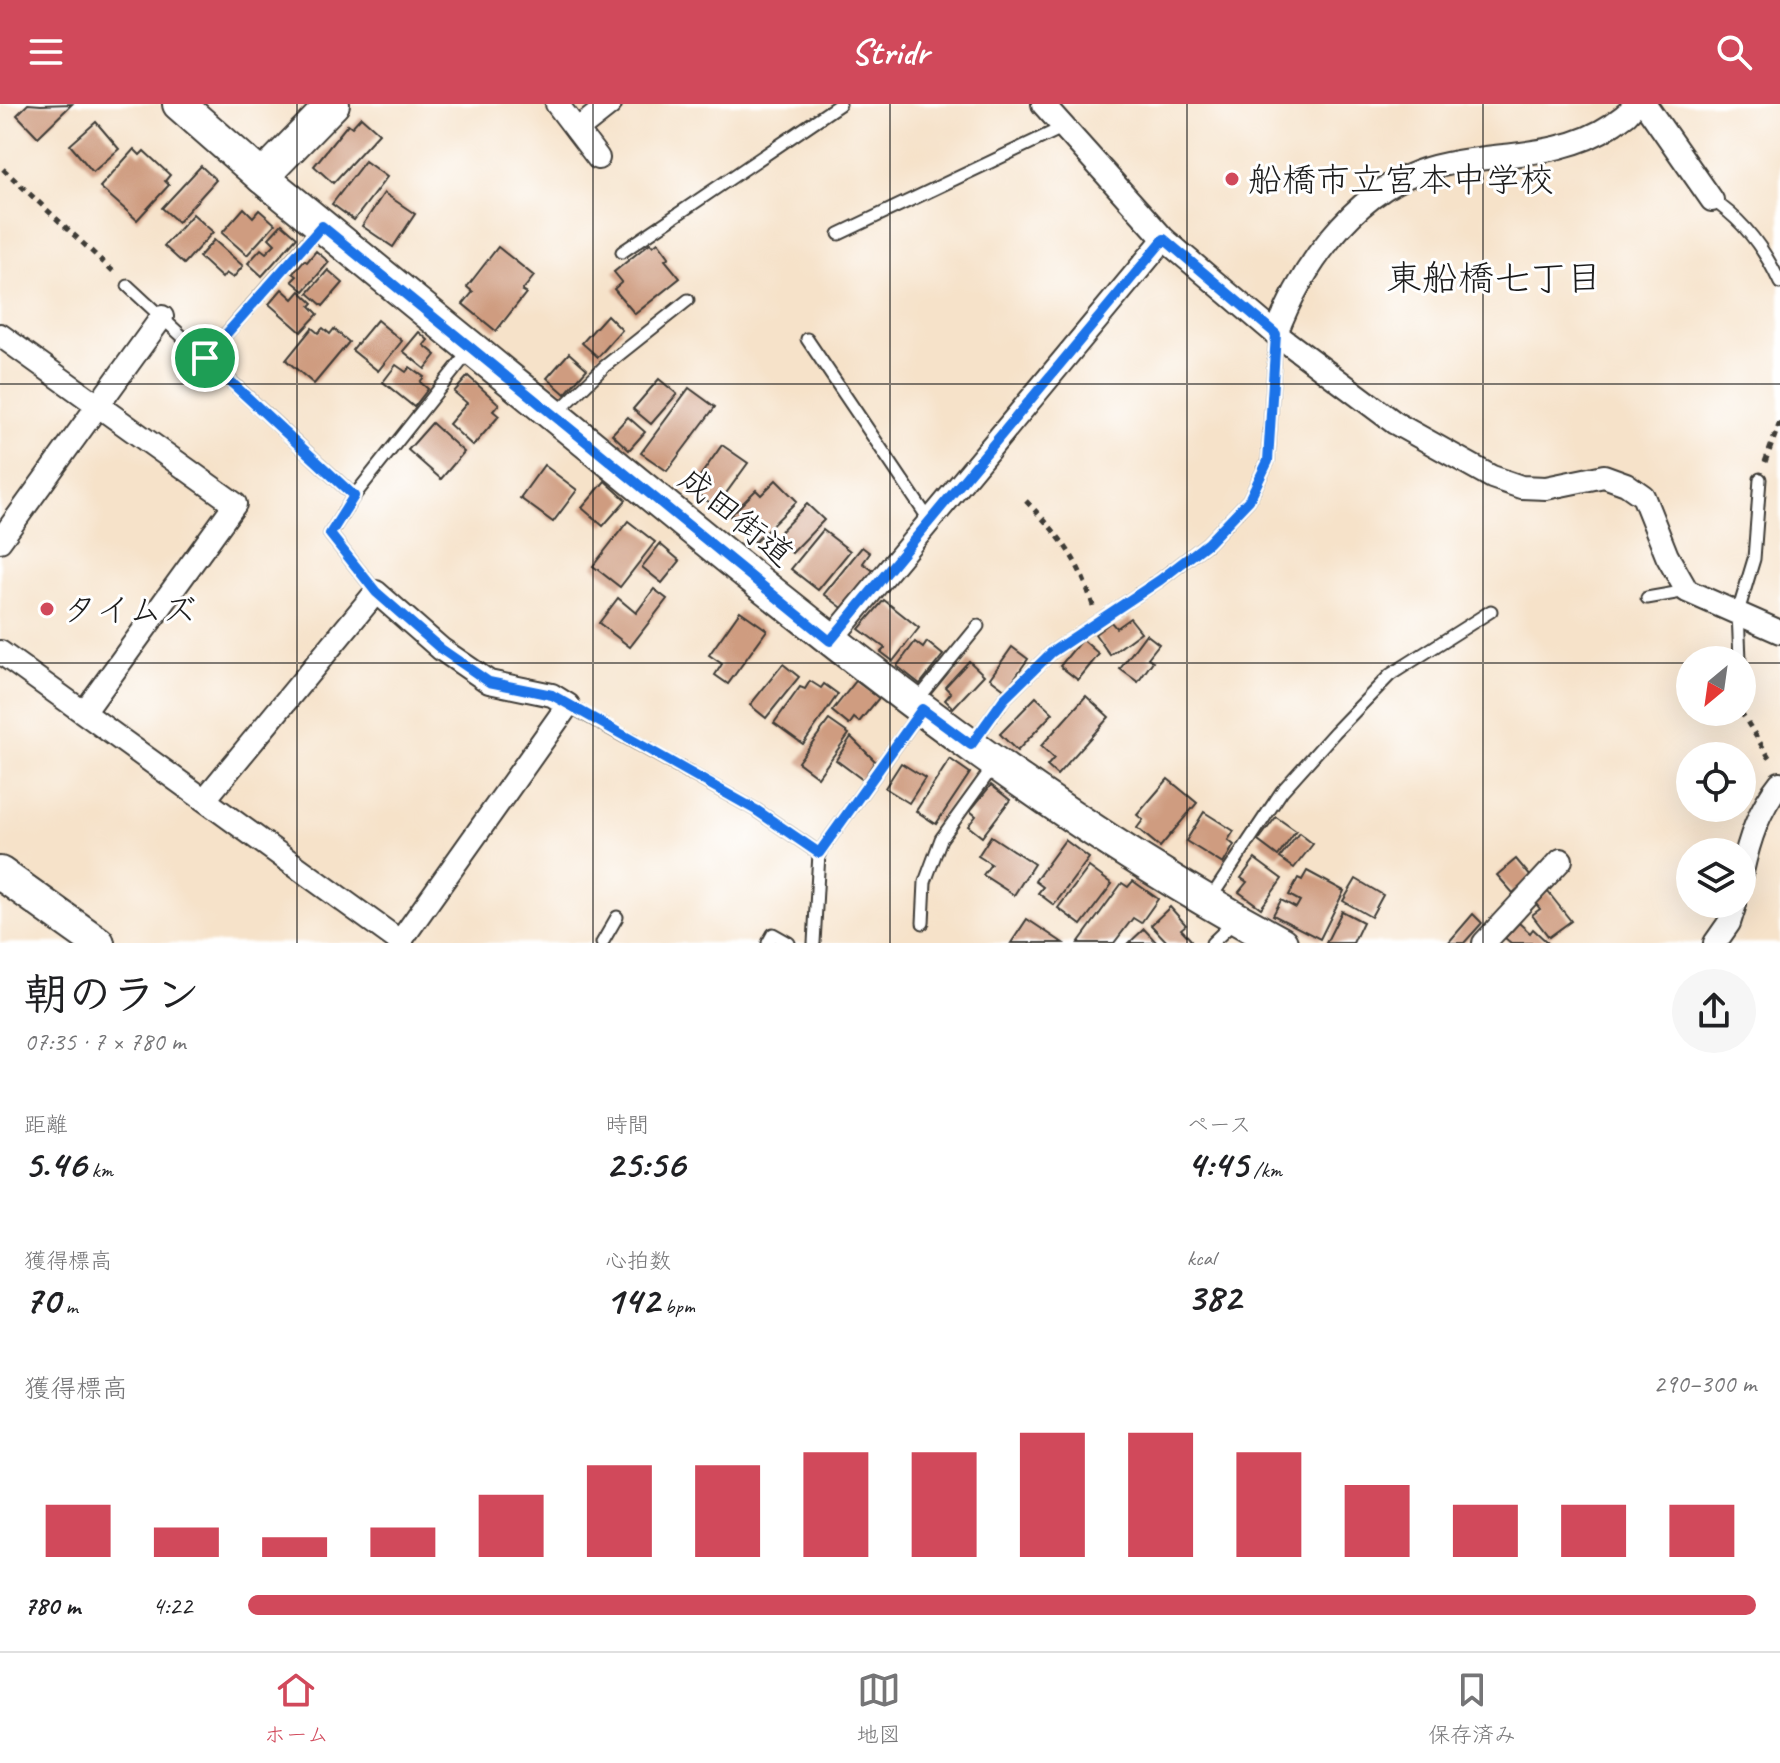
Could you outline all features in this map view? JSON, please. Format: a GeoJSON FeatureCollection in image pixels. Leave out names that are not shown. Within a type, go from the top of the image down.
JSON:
{"type":"FeatureCollection","features":[{"type":"Feature","properties":{"kind":"street","name":"成田街道"},"geometry":{"type":"LineString","coordinates":[[179,104],[262,177],[830,641],[1117,847],[1281,943]]}},
{"type":"Feature","properties":{"kind":"street"},"geometry":{"type":"LineString","coordinates":[[262,177],[333,104]]}},
{"type":"Feature","properties":{"kind":"street"},"geometry":{"type":"LineString","coordinates":[[557,104],[598,158]]}},
{"type":"Feature","properties":{"kind":"street"},"geometry":{"type":"LineString","coordinates":[[577,130],[610,104]]}},
{"type":"Feature","properties":{"kind":"street"},"geometry":{"type":"LineString","coordinates":[[1043,104],[1164,239],[1276,334],[1395,423],[1492,477],[1521,487],[1546,488],[1604,476],[1626,484],[1643,496],[1667,556],[1687,591],[1780,632]]}},
{"type":"Feature","properties":{"kind":"street"},"geometry":{"type":"LineString","coordinates":[[1276,334],[1290,297],[1324,248],[1364,202],[1391,185],[1439,165],[1538,154],[1596,135],[1631,112],[1635,104]]}},
{"type":"Feature","properties":{"kind":"street"},"geometry":{"type":"LineString","coordinates":[[1645,104],[1712,200]]}},
{"type":"Feature","properties":{"kind":"street"},"geometry":{"type":"LineString","coordinates":[[830,641],[1164,239]]}},
{"type":"Feature","properties":{"kind":"street"},"geometry":{"type":"LineString","coordinates":[[0,541],[162,317]]}},
{"type":"Feature","properties":{"kind":"street"},"geometry":{"type":"LineString","coordinates":[[0,335],[235,504],[85,711]]}},
{"type":"Feature","properties":{"kind":"street"},"geometry":{"type":"LineString","coordinates":[[0,652],[400,942],[568,705],[552,695],[489,682],[441,649],[376,592],[205,799]]}},
{"type":"Feature","properties":{"kind":"street"},"geometry":{"type":"LineString","coordinates":[[1750,838],[1776,773]]}},
{"type":"Feature","properties":{"kind":"street"},"geometry":{"type":"LineString","coordinates":[[1484,943],[1561,860]]}},
{"type":"Feature","properties":{"kind":"street"},"geometry":{"type":"LineString","coordinates":[[0,873],[98,943]]}},
{"type":"Feature","properties":{"kind":"street"},"geometry":{"type":"LineString","coordinates":[[1715,943],[1731,918]]}},
{"type":"Feature","properties":{"kind":"lane"},"geometry":{"type":"LineString","coordinates":[[622,252],[840,104]]}},
{"type":"Feature","properties":{"kind":"lane"},"geometry":{"type":"LineString","coordinates":[[839,234],[1064,127]]}},
{"type":"Feature","properties":{"kind":"lane"},"geometry":{"type":"LineString","coordinates":[[1712,200],[1728,210],[1768,257],[1780,283]]}},
{"type":"Feature","properties":{"kind":"lane"},"geometry":{"type":"LineString","coordinates":[[205,358],[322,226]]}},
{"type":"Feature","properties":{"kind":"lane"},"geometry":{"type":"LineString","coordinates":[[128,286],[354,496]]}},
{"type":"Feature","properties":{"kind":"lane"},"geometry":{"type":"LineString","coordinates":[[554,417],[605,366],[688,300]]}},
{"type":"Feature","properties":{"kind":"lane"},"geometry":{"type":"LineString","coordinates":[[923,923],[925,882],[941,839],[984,754],[1004,699],[1052,652],[1160,580],[1208,543],[1249,500],[1268,461],[1276,334]]}},
{"type":"Feature","properties":{"kind":"lane"},"geometry":{"type":"LineString","coordinates":[[807,339],[930,521]]}},
{"type":"Feature","properties":{"kind":"lane"},"geometry":{"type":"LineString","coordinates":[[376,592],[330,534],[354,496],[472,348]]}},
{"type":"Feature","properties":{"kind":"lane"},"geometry":{"type":"LineString","coordinates":[[1739,646],[1738,612],[1754,559],[1760,479]]}},
{"type":"Feature","properties":{"kind":"lane"},"geometry":{"type":"LineString","coordinates":[[1647,598],[1687,591]]}},
{"type":"Feature","properties":{"kind":"lane"},"geometry":{"type":"LineString","coordinates":[[1208,902],[1282,791],[1390,675],[1491,611]]}},
{"type":"Feature","properties":{"kind":"lane"},"geometry":{"type":"LineString","coordinates":[[814,943],[819,853],[918,706],[978,626]]}},
{"type":"Feature","properties":{"kind":"lane"},"geometry":{"type":"LineString","coordinates":[[568,705],[756,810],[819,853]]}},
{"type":"Feature","properties":{"kind":"lane"},"geometry":{"type":"LineString","coordinates":[[602,943],[617,917]]}},
{"type":"Feature","properties":{"kind":"lane"},"geometry":{"type":"LineString","coordinates":[[1212,943],[1237,919]]}},
{"type":"Feature","properties":{"kind":"lane"},"geometry":{"type":"LineString","coordinates":[[768,943],[773,934],[789,943]]}},
{"type":"Feature","properties":{"kind":"path"},"geometry":{"type":"LineString","coordinates":[[3,169],[128,286]]}},
{"type":"Feature","properties":{"kind":"path"},"geometry":{"type":"LineString","coordinates":[[1760,479],[1780,422]]}},
{"type":"Feature","properties":{"kind":"path"},"geometry":{"type":"LineString","coordinates":[[1026,501],[1058,533],[1079,567],[1098,623]]}},
{"type":"Feature","properties":{"kind":"path"},"geometry":{"type":"LineString","coordinates":[[1749,726],[1776,773]]}},
{"type":"Feature","properties":{"kind":"building"},"geometry":{"type":"Polygon","coordinates":[[[28,104],[72,104],[38,137],[17,115],[28,104]]]}},
{"type":"Feature","properties":{"kind":"building"},"geometry":{"type":"Polygon","coordinates":[[[361,117],[379,133],[333,183],[314,166],[348,124],[352,127],[361,117]]]}},
{"type":"Feature","properties":{"kind":"building"},"geometry":{"type":"Polygon","coordinates":[[[96,122],[119,149],[93,172],[70,145],[96,122]]]}},
{"type":"Feature","properties":{"kind":"building"},"geometry":{"type":"Polygon","coordinates":[[[134,149],[140,155],[144,151],[170,175],[165,181],[169,185],[137,220],[100,187],[134,149]]]}},
{"type":"Feature","properties":{"kind":"building"},"geometry":{"type":"Polygon","coordinates":[[[365,161],[387,177],[354,220],[332,204],[365,161]]]}},
{"type":"Feature","properties":{"kind":"building"},"geometry":{"type":"Polygon","coordinates":[[[201,166],[216,180],[178,222],[162,208],[201,166]]]}},
{"type":"Feature","properties":{"kind":"building"},"geometry":{"type":"Polygon","coordinates":[[[384,193],[415,214],[393,247],[362,226],[384,193]]]}},
{"type":"Feature","properties":{"kind":"building"},"geometry":{"type":"Polygon","coordinates":[[[244,208],[253,217],[259,210],[275,224],[247,255],[222,233],[244,208]]]}},
{"type":"Feature","properties":{"kind":"building"},"geometry":{"type":"Polygon","coordinates":[[[193,214],[213,232],[184,264],[164,246],[193,214]]]}},
{"type":"Feature","properties":{"kind":"building"},"geometry":{"type":"Polygon","coordinates":[[[282,224],[297,237],[262,276],[248,263],[261,249],[266,253],[275,244],[269,238],[282,224]]]}},
{"type":"Feature","properties":{"kind":"building"},"geometry":{"type":"Polygon","coordinates":[[[214,240],[243,266],[233,278],[226,273],[222,278],[199,257],[214,240]]]}},
{"type":"Feature","properties":{"kind":"building"},"geometry":{"type":"Polygon","coordinates":[[[658,242],[669,257],[665,260],[680,278],[635,314],[614,289],[622,282],[614,272],[650,243],[653,246],[658,242]]]}},
{"type":"Feature","properties":{"kind":"building"},"geometry":{"type":"Polygon","coordinates":[[[498,247],[534,276],[522,291],[526,293],[496,331],[463,304],[473,292],[467,287],[498,247]]]}},
{"type":"Feature","properties":{"kind":"building"},"geometry":{"type":"Polygon","coordinates":[[[316,251],[329,262],[304,291],[292,281],[297,276],[293,273],[316,251]]]}},
{"type":"Feature","properties":{"kind":"building"},"geometry":{"type":"Polygon","coordinates":[[[328,270],[343,283],[323,306],[308,293],[328,270]]]}},
{"type":"Feature","properties":{"kind":"building"},"geometry":{"type":"Polygon","coordinates":[[[282,289],[293,299],[300,291],[313,303],[310,306],[318,314],[301,332],[269,304],[282,289]]]}},
{"type":"Feature","properties":{"kind":"building"},"geometry":{"type":"Polygon","coordinates":[[[607,315],[622,330],[598,357],[582,343],[607,315]]]}},
{"type":"Feature","properties":{"kind":"building"},"geometry":{"type":"Polygon","coordinates":[[[377,320],[402,341],[378,371],[352,350],[377,320]]]}},
{"type":"Feature","properties":{"kind":"building"},"geometry":{"type":"Polygon","coordinates":[[[312,328],[318,333],[323,328],[330,334],[334,329],[349,342],[314,384],[286,360],[312,328]]]}},
{"type":"Feature","properties":{"kind":"building"},"geometry":{"type":"Polygon","coordinates":[[[419,332],[428,340],[424,345],[436,355],[425,369],[403,351],[419,332]]]}},
{"type":"Feature","properties":{"kind":"building"},"geometry":{"type":"Polygon","coordinates":[[[569,353],[587,369],[565,394],[547,378],[569,353]]]}},
{"type":"Feature","properties":{"kind":"building"},"geometry":{"type":"Polygon","coordinates":[[[396,365],[406,372],[410,367],[424,377],[420,382],[428,389],[414,407],[383,382],[396,365]]]}},
{"type":"Feature","properties":{"kind":"building"},"geometry":{"type":"Polygon","coordinates":[[[468,376],[499,404],[493,411],[499,416],[473,446],[449,424],[467,403],[454,392],[468,376]]]}},
{"type":"Feature","properties":{"kind":"building"},"geometry":{"type":"Polygon","coordinates":[[[659,379],[677,394],[651,424],[633,409],[659,379]]]}},
{"type":"Feature","properties":{"kind":"building"},"geometry":{"type":"Polygon","coordinates":[[[689,388],[715,407],[667,471],[641,453],[689,388]]]}},
{"type":"Feature","properties":{"kind":"building"},"geometry":{"type":"Polygon","coordinates":[[[628,417],[645,432],[629,450],[612,434],[628,417]]]}},
{"type":"Feature","properties":{"kind":"building"},"geometry":{"type":"Polygon","coordinates":[[[432,423],[464,452],[441,479],[408,450],[432,423]]]}},
{"type":"Feature","properties":{"kind":"building"},"geometry":{"type":"Polygon","coordinates":[[[722,445],[748,463],[716,507],[691,489],[722,445]]]}},
{"type":"Feature","properties":{"kind":"building"},"geometry":{"type":"Polygon","coordinates":[[[544,465],[577,490],[553,522],[520,498],[544,465]]]}},
{"type":"Feature","properties":{"kind":"building"},"geometry":{"type":"Polygon","coordinates":[[[776,480],[797,501],[755,542],[730,516],[756,490],[761,495],[776,480]]]}},
{"type":"Feature","properties":{"kind":"building"},"geometry":{"type":"Polygon","coordinates":[[[605,481],[626,500],[603,526],[582,508],[605,481]]]}},
{"type":"Feature","properties":{"kind":"building"},"geometry":{"type":"Polygon","coordinates":[[[807,504],[824,520],[792,553],[775,537],[807,504]]]}},
{"type":"Feature","properties":{"kind":"building"},"geometry":{"type":"Polygon","coordinates":[[[628,521],[655,542],[620,587],[593,566],[628,521]]]}},
{"type":"Feature","properties":{"kind":"building"},"geometry":{"type":"Polygon","coordinates":[[[823,530],[850,551],[818,590],[791,569],[823,530]]]}},
{"type":"Feature","properties":{"kind":"building"},"geometry":{"type":"Polygon","coordinates":[[[660,544],[680,561],[662,583],[642,567],[660,544]]]}},
{"type":"Feature","properties":{"kind":"building"},"geometry":{"type":"Polygon","coordinates":[[[862,547],[870,553],[863,563],[876,573],[845,610],[824,594],[862,547]]]}},
{"type":"Feature","properties":{"kind":"building"},"geometry":{"type":"Polygon","coordinates":[[[654,589],[667,599],[630,647],[599,623],[618,598],[636,613],[654,589]]]}},
{"type":"Feature","properties":{"kind":"building"},"geometry":{"type":"Polygon","coordinates":[[[884,600],[919,628],[893,661],[881,652],[885,648],[859,629],[884,600]]]}},
{"type":"Feature","properties":{"kind":"building"},"geometry":{"type":"Polygon","coordinates":[[[740,611],[767,630],[728,684],[715,675],[722,664],[709,655],[740,611]]]}},
{"type":"Feature","properties":{"kind":"building"},"geometry":{"type":"Polygon","coordinates":[[[1130,618],[1141,632],[1110,655],[1095,634],[1111,622],[1116,628],[1130,618]]]}},
{"type":"Feature","properties":{"kind":"building"},"geometry":{"type":"Polygon","coordinates":[[[1146,634],[1159,644],[1148,658],[1153,661],[1138,682],[1120,669],[1146,634]]]}},
{"type":"Feature","properties":{"kind":"building"},"geometry":{"type":"Polygon","coordinates":[[[1082,639],[1099,654],[1078,680],[1060,666],[1082,639]]]}},
{"type":"Feature","properties":{"kind":"building"},"geometry":{"type":"Polygon","coordinates":[[[915,642],[923,648],[927,642],[943,655],[920,684],[897,666],[915,642]]]}},
{"type":"Feature","properties":{"kind":"building"},"geometry":{"type":"Polygon","coordinates":[[[1012,647],[1028,659],[1006,690],[990,678],[1012,647]]]}},
{"type":"Feature","properties":{"kind":"building"},"geometry":{"type":"Polygon","coordinates":[[[969,661],[984,675],[953,708],[945,700],[951,693],[945,687],[969,661]]]}},
{"type":"Feature","properties":{"kind":"building"},"geometry":{"type":"Polygon","coordinates":[[[783,664],[799,677],[766,718],[750,705],[783,664]]]}},
{"type":"Feature","properties":{"kind":"building"},"geometry":{"type":"Polygon","coordinates":[[[810,681],[821,688],[824,684],[838,694],[803,744],[774,723],[800,687],[805,689],[810,681]]]}},
{"type":"Feature","properties":{"kind":"building"},"geometry":{"type":"Polygon","coordinates":[[[856,681],[879,698],[859,722],[854,718],[849,725],[832,711],[856,681]]]}},
{"type":"Feature","properties":{"kind":"building"},"geometry":{"type":"Polygon","coordinates":[[[1086,696],[1109,717],[1057,775],[1047,766],[1054,758],[1041,746],[1086,696]]]}},
{"type":"Feature","properties":{"kind":"building"},"geometry":{"type":"Polygon","coordinates":[[[1036,697],[1053,713],[1017,751],[1000,734],[1036,697]]]}},
{"type":"Feature","properties":{"kind":"building"},"geometry":{"type":"Polygon","coordinates":[[[829,720],[849,734],[818,777],[798,762],[829,720]]]}},
{"type":"Feature","properties":{"kind":"building"},"geometry":{"type":"Polygon","coordinates":[[[851,737],[875,761],[863,780],[836,760],[851,737]]]}},
{"type":"Feature","properties":{"kind":"building"},"geometry":{"type":"Polygon","coordinates":[[[950,759],[970,773],[936,824],[916,811],[950,759]]]}},
{"type":"Feature","properties":{"kind":"building"},"geometry":{"type":"Polygon","coordinates":[[[901,763],[925,778],[909,803],[885,788],[901,763]]]}},
{"type":"Feature","properties":{"kind":"building"},"geometry":{"type":"Polygon","coordinates":[[[1168,779],[1197,803],[1160,847],[1137,828],[1143,820],[1137,815],[1168,779]]]}},
{"type":"Feature","properties":{"kind":"building"},"geometry":{"type":"Polygon","coordinates":[[[991,785],[1010,800],[982,837],[968,826],[976,816],[970,811],[991,785]]]}},
{"type":"Feature","properties":{"kind":"building"},"geometry":{"type":"Polygon","coordinates":[[[1204,812],[1234,831],[1228,840],[1234,845],[1223,864],[1186,841],[1204,812]]]}},
{"type":"Feature","properties":{"kind":"building"},"geometry":{"type":"Polygon","coordinates":[[[1276,817],[1296,831],[1278,856],[1258,841],[1276,817]]]}},
{"type":"Feature","properties":{"kind":"building"},"geometry":{"type":"Polygon","coordinates":[[[1299,833],[1313,844],[1294,868],[1280,858],[1299,833]]]}},
{"type":"Feature","properties":{"kind":"building"},"geometry":{"type":"Polygon","coordinates":[[[991,836],[1034,864],[1014,895],[983,875],[991,864],[978,856],[991,836]]]}},
{"type":"Feature","properties":{"kind":"building"},"geometry":{"type":"Polygon","coordinates":[[[1065,840],[1089,858],[1054,905],[1038,893],[1043,887],[1035,881],[1065,840]]]}},
{"type":"Feature","properties":{"kind":"building"},"geometry":{"type":"Polygon","coordinates":[[[1255,859],[1282,879],[1261,908],[1239,892],[1247,882],[1241,878],[1255,859]]]}},
{"type":"Feature","properties":{"kind":"building"},"geometry":{"type":"Polygon","coordinates":[[[1516,859],[1531,877],[1513,893],[1497,875],[1516,859]]]}},
{"type":"Feature","properties":{"kind":"building"},"geometry":{"type":"Polygon","coordinates":[[[1089,867],[1112,884],[1081,925],[1058,908],[1089,867]]]}},
{"type":"Feature","properties":{"kind":"building"},"geometry":{"type":"Polygon","coordinates":[[[1307,871],[1344,891],[1320,939],[1273,915],[1281,900],[1296,908],[1300,901],[1289,895],[1298,878],[1302,880],[1307,871]]]}},
{"type":"Feature","properties":{"kind":"building"},"geometry":{"type":"Polygon","coordinates":[[[1356,879],[1383,895],[1371,917],[1343,901],[1356,879]]]}},
{"type":"Feature","properties":{"kind":"building"},"geometry":{"type":"Polygon","coordinates":[[[1133,881],[1158,899],[1141,923],[1133,918],[1114,943],[1078,943],[1122,883],[1128,887],[1133,881]]]}},
{"type":"Feature","properties":{"kind":"building"},"geometry":{"type":"Polygon","coordinates":[[[1548,892],[1571,921],[1549,937],[1532,915],[1540,909],[1534,901],[1548,892]]]}},
{"type":"Feature","properties":{"kind":"building"},"geometry":{"type":"Polygon","coordinates":[[[1170,907],[1186,925],[1181,929],[1191,940],[1188,943],[1168,943],[1151,925],[1170,907]]]}},
{"type":"Feature","properties":{"kind":"building"},"geometry":{"type":"Polygon","coordinates":[[[1342,911],[1363,922],[1353,943],[1326,943],[1342,911]]]}},
{"type":"Feature","properties":{"kind":"building"},"geometry":{"type":"Polygon","coordinates":[[[1473,914],[1482,923],[1464,943],[1448,943],[1473,914]]]}},
{"type":"Feature","properties":{"kind":"building"},"geometry":{"type":"Polygon","coordinates":[[[1027,919],[1063,943],[1011,943],[1027,919]]]}},
{"type":"Feature","properties":{"kind":"building"},"geometry":{"type":"Polygon","coordinates":[[[1519,923],[1530,933],[1533,929],[1548,943],[1511,943],[1505,938],[1519,923]]]}},
{"type":"Feature","properties":{"kind":"building"},"geometry":{"type":"Polygon","coordinates":[[[1144,929],[1157,943],[1129,943],[1144,929]]]}},
{"type":"Feature","properties":{"kind":"place","name":"船橋市立宮本中学校"},"geometry":{"type":"Point","coordinates":[1232,179]}},
{"type":"Feature","properties":{"kind":"place","name":"タイムズ"},"geometry":{"type":"Point","coordinates":[47,609]}},
{"type":"Feature","properties":{"kind":"district","name":"東船橋七丁目"},"geometry":{"type":"Point","coordinates":[1494,277]}},
{"type":"Feature","properties":{"kind":"route"},"geometry":{"type":"LineString","coordinates":[[322,226],[830,641],[1164,239],[1276,334],[1268,461],[1249,500],[1208,543],[1160,580],[1052,652],[1004,699],[971,745],[922,709],[819,853],[756,810],[552,695],[489,682],[441,649],[376,592],[330,534],[354,496],[205,358],[322,226]]}}]}
